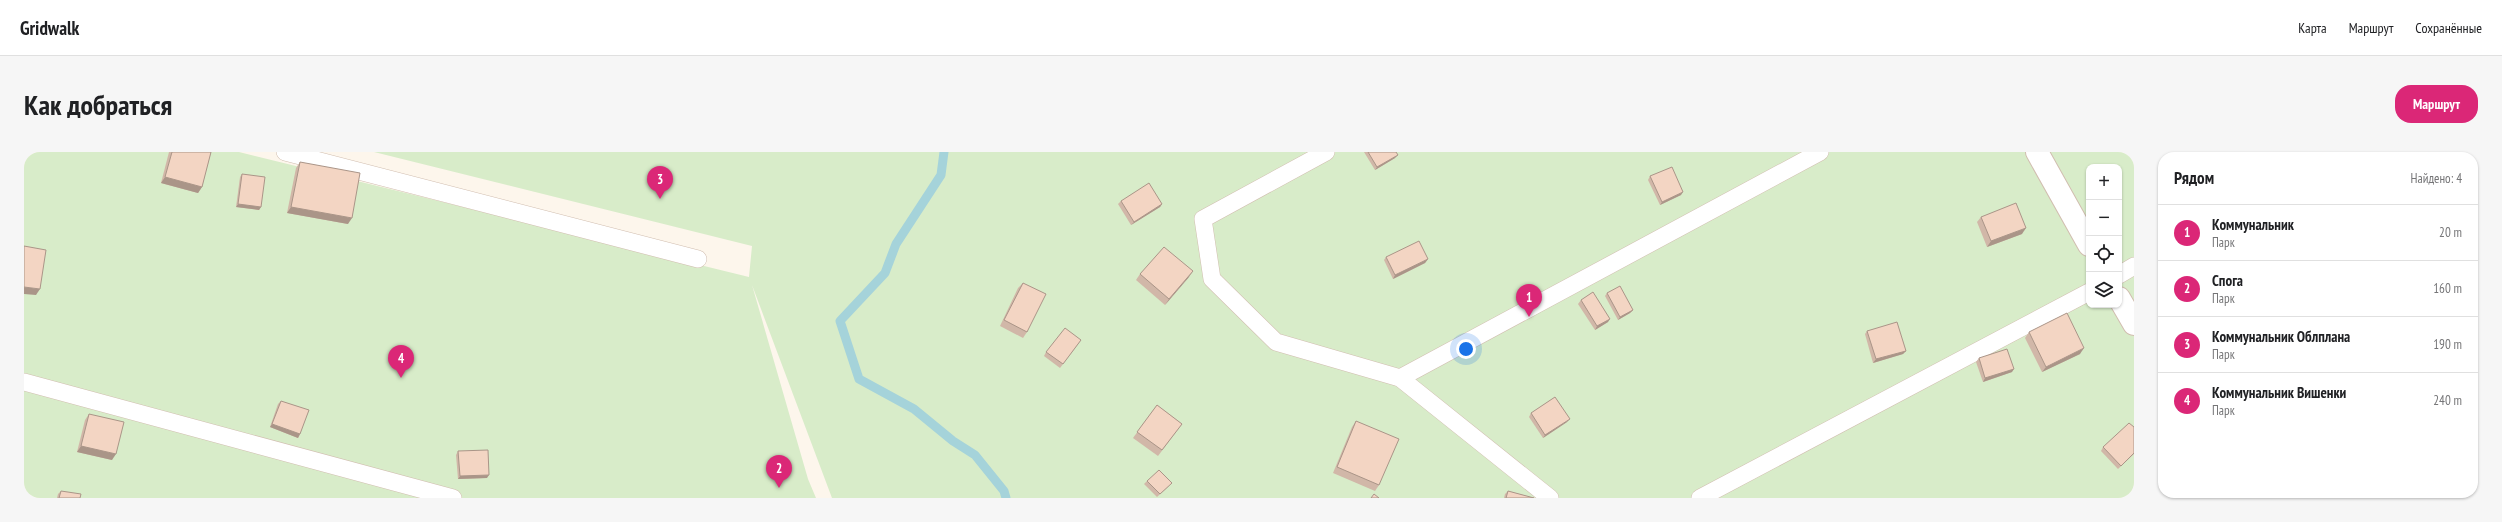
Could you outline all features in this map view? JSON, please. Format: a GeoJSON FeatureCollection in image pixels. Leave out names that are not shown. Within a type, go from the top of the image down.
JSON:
{"type":"FeatureCollection","features":[{"type":"Feature","properties":{"kind":"street"},"geometry":{"type":"LineString","coordinates":[[2037,152],[2086,240]]}},
{"type":"Feature","properties":{"kind":"street"},"geometry":{"type":"LineString","coordinates":[[2122,303],[2134,324]]}},
{"type":"Feature","properties":{"kind":"lane"},"geometry":{"type":"LineString","coordinates":[[285,152],[698,259]]}},
{"type":"Feature","properties":{"kind":"lane"},"geometry":{"type":"LineString","coordinates":[[1326,152],[1203,220],[1212,279],[1276,342],[1400,378],[1550,498]]}},
{"type":"Feature","properties":{"kind":"lane"},"geometry":{"type":"LineString","coordinates":[[1400,378],[1820,152]]}},
{"type":"Feature","properties":{"kind":"lane"},"geometry":{"type":"LineString","coordinates":[[2122,273],[2134,266]]}},
{"type":"Feature","properties":{"kind":"lane"},"geometry":{"type":"LineString","coordinates":[[1700,498],[2086,294]]}},
{"type":"Feature","properties":{"kind":"lane"},"geometry":{"type":"LineString","coordinates":[[24,382],[453,498]]}},
{"type":"Feature","properties":{"kind":"green space"},"geometry":{"type":"Polygon","coordinates":[[[24,152],[239,152],[749,277],[752,246],[374,152],[2134,152],[2134,498],[832,498],[752,285],[808,479],[816,498],[24,498],[24,152]]]}},
{"type":"Feature","properties":{"kind":"building"},"geometry":{"type":"Polygon","coordinates":[[[172,152],[211,152],[202,187],[165,177],[172,152]]]}},
{"type":"Feature","properties":{"kind":"building"},"geometry":{"type":"Polygon","coordinates":[[[1368,152],[1396,152],[1398,155],[1377,167],[1368,152]]]}},
{"type":"Feature","properties":{"kind":"building"},"geometry":{"type":"Polygon","coordinates":[[[300,162],[360,173],[352,218],[291,207],[300,162]]]}},
{"type":"Feature","properties":{"kind":"building"},"geometry":{"type":"Polygon","coordinates":[[[1672,167],[1683,192],[1662,202],[1650,176],[1672,167]]]}},
{"type":"Feature","properties":{"kind":"building"},"geometry":{"type":"Polygon","coordinates":[[[242,174],[265,177],[261,207],[238,204],[242,174]]]}},
{"type":"Feature","properties":{"kind":"building"},"geometry":{"type":"Polygon","coordinates":[[[1149,183],[1162,204],[1134,222],[1121,201],[1149,183]]]}},
{"type":"Feature","properties":{"kind":"building"},"geometry":{"type":"Polygon","coordinates":[[[2016,203],[2026,228],[1991,241],[1981,217],[2016,203]]]}},
{"type":"Feature","properties":{"kind":"building"},"geometry":{"type":"Polygon","coordinates":[[[1419,241],[1428,259],[1395,275],[1386,257],[1419,241]]]}},
{"type":"Feature","properties":{"kind":"building"},"geometry":{"type":"Polygon","coordinates":[[[24,246],[46,250],[40,289],[24,287],[24,246]]]}},
{"type":"Feature","properties":{"kind":"building"},"geometry":{"type":"Polygon","coordinates":[[[1164,247],[1193,271],[1169,299],[1140,274],[1164,247]]]}},
{"type":"Feature","properties":{"kind":"building"},"geometry":{"type":"Polygon","coordinates":[[[1023,283],[1046,294],[1027,332],[1004,320],[1023,283]]]}},
{"type":"Feature","properties":{"kind":"building"},"geometry":{"type":"Polygon","coordinates":[[[1620,286],[1633,310],[1620,317],[1607,293],[1620,286]]]}},
{"type":"Feature","properties":{"kind":"building"},"geometry":{"type":"Polygon","coordinates":[[[1593,292],[1610,319],[1597,326],[1581,300],[1593,292]]]}},
{"type":"Feature","properties":{"kind":"building"},"geometry":{"type":"Polygon","coordinates":[[[2067,313],[2084,348],[2046,367],[2029,332],[2067,313]]]}},
{"type":"Feature","properties":{"kind":"building"},"geometry":{"type":"Polygon","coordinates":[[[1897,322],[1906,351],[1876,359],[1867,331],[1897,322]]]}},
{"type":"Feature","properties":{"kind":"building"},"geometry":{"type":"Polygon","coordinates":[[[1065,328],[1081,340],[1063,364],[1046,352],[1065,328]]]}},
{"type":"Feature","properties":{"kind":"building"},"geometry":{"type":"Polygon","coordinates":[[[2007,349],[2014,369],[1985,378],[1979,358],[2007,349]]]}},
{"type":"Feature","properties":{"kind":"building"},"geometry":{"type":"Polygon","coordinates":[[[1555,397],[1570,419],[1545,435],[1531,413],[1555,397]]]}},
{"type":"Feature","properties":{"kind":"building"},"geometry":{"type":"Polygon","coordinates":[[[281,401],[309,410],[300,434],[272,424],[281,401]]]}},
{"type":"Feature","properties":{"kind":"building"},"geometry":{"type":"Polygon","coordinates":[[[1157,405],[1182,424],[1162,450],[1137,432],[1157,405]]]}},
{"type":"Feature","properties":{"kind":"building"},"geometry":{"type":"Polygon","coordinates":[[[89,414],[124,422],[116,454],[81,446],[89,414]]]}},
{"type":"Feature","properties":{"kind":"building"},"geometry":{"type":"Polygon","coordinates":[[[1356,421],[1399,439],[1379,485],[1337,467],[1356,421]]]}},
{"type":"Feature","properties":{"kind":"building"},"geometry":{"type":"Polygon","coordinates":[[[2129,423],[2134,427],[2134,453],[2121,466],[2103,447],[2129,423]]]}},
{"type":"Feature","properties":{"kind":"building"},"geometry":{"type":"Polygon","coordinates":[[[488,450],[489,475],[460,476],[458,451],[488,450]]]}},
{"type":"Feature","properties":{"kind":"building"},"geometry":{"type":"Polygon","coordinates":[[[1159,470],[1172,483],[1160,494],[1147,481],[1159,470]]]}},
{"type":"Feature","properties":{"kind":"building"},"geometry":{"type":"Polygon","coordinates":[[[61,491],[81,494],[80,498],[59,498],[61,491]]]}},
{"type":"Feature","properties":{"kind":"building"},"geometry":{"type":"Polygon","coordinates":[[[1508,491],[1534,498],[1506,498],[1508,491]]]}},
{"type":"Feature","properties":{"kind":"building"},"geometry":{"type":"Polygon","coordinates":[[[1374,494],[1379,498],[1371,498],[1374,494]]]}},
{"type":"Feature","properties":{"kind":"waterway"},"geometry":{"type":"LineString","coordinates":[[944,152],[941,175],[896,244],[885,273],[840,321],[859,379],[914,409],[953,441],[975,455],[1004,491],[1006,498]]}},
{"type":"Feature","properties":{"kind":"place","name":"Коммунальник Облплана"},"geometry":{"type":"Point","coordinates":[660,199]}},
{"type":"Feature","properties":{"kind":"place","name":"Коммунальник"},"geometry":{"type":"Point","coordinates":[1529,317]}},
{"type":"Feature","properties":{"kind":"place","name":"Коммунальник Вишенки"},"geometry":{"type":"Point","coordinates":[401,378]}},
{"type":"Feature","properties":{"kind":"place","name":"Спога"},"geometry":{"type":"Point","coordinates":[779,488]}}]}
